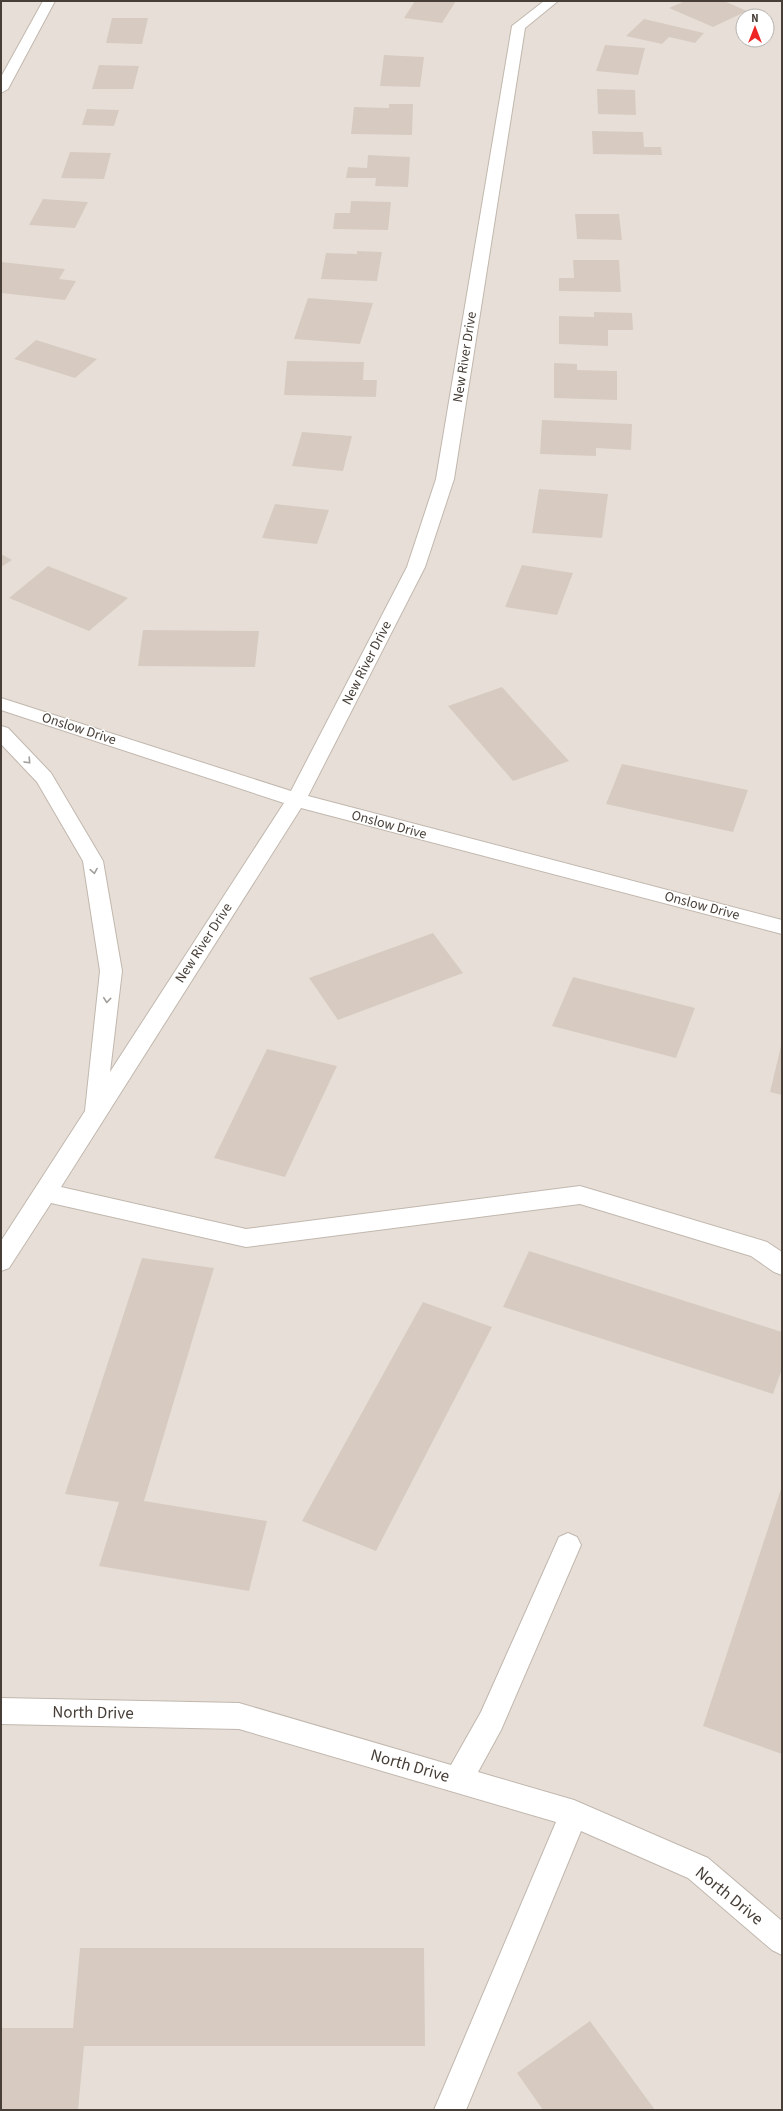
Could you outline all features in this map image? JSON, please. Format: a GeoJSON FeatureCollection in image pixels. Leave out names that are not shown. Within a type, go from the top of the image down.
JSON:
{"type":"FeatureCollection","features":[{"type":"Feature","properties":{"kind":"street"},"geometry":{"type":"LineString","coordinates":[[1,89],[49,1]]}},
{"type":"Feature","properties":{"kind":"street","name":"New River Drive"},"geometry":{"type":"LineString","coordinates":[[1,1261],[296,800],[416,568],[444,479],[491,197],[510,72],[519,26],[552,1]]}},
{"type":"Feature","properties":{"kind":"street","name":"Onslow Drive"},"geometry":{"type":"LineString","coordinates":[[1,704],[296,800],[782,927]]}},
{"type":"Feature","properties":{"kind":"street"},"geometry":{"type":"LineString","coordinates":[[1,732],[44,778],[93,861],[111,971],[94,1114]]}},
{"type":"Feature","properties":{"kind":"street"},"geometry":{"type":"LineString","coordinates":[[44,1192],[246,1238],[580,1195],[759,1249],[782,1265]]}},
{"type":"Feature","properties":{"kind":"street"},"geometry":{"type":"LineString","coordinates":[[458,1780],[491,1721],[568,1545]]}},
{"type":"Feature","properties":{"kind":"street","name":"North Drive"},"geometry":{"type":"LineString","coordinates":[[1,1711],[239,1716],[574,1814],[698,1868],[782,1940]]}},
{"type":"Feature","properties":{"kind":"street"},"geometry":{"type":"LineString","coordinates":[[450,2110],[574,1814]]}},
{"type":"Feature","properties":{"kind":"shaded area"},"geometry":{"type":"Polygon","coordinates":[[[1,1],[782,1],[782,2110],[1,2110],[1,1]]]}},
{"type":"Feature","properties":{"kind":"building"},"geometry":{"type":"Polygon","coordinates":[[[415,1],[456,1],[442,23],[404,18],[415,1]]]}},
{"type":"Feature","properties":{"kind":"building"},"geometry":{"type":"Polygon","coordinates":[[[685,1],[724,1],[740,8],[735,8],[735,17],[713,27],[669,8],[685,1]]]}},
{"type":"Feature","properties":{"kind":"building"},"geometry":{"type":"Polygon","coordinates":[[[112,18],[148,18],[142,44],[106,43],[112,18]]]}},
{"type":"Feature","properties":{"kind":"building"},"geometry":{"type":"Polygon","coordinates":[[[644,19],[704,33],[695,43],[669,37],[662,44],[626,36],[644,19]]]}},
{"type":"Feature","properties":{"kind":"building"},"geometry":{"type":"Polygon","coordinates":[[[605,45],[645,48],[638,75],[596,71],[605,45]]]}},
{"type":"Feature","properties":{"kind":"building"},"geometry":{"type":"Polygon","coordinates":[[[384,55],[424,57],[420,87],[380,86],[384,55]]]}},
{"type":"Feature","properties":{"kind":"building"},"geometry":{"type":"Polygon","coordinates":[[[99,65],[139,66],[133,89],[92,89],[99,65]]]}},
{"type":"Feature","properties":{"kind":"building"},"geometry":{"type":"Polygon","coordinates":[[[597,89],[635,90],[636,115],[598,114],[597,89]]]}},
{"type":"Feature","properties":{"kind":"building"},"geometry":{"type":"Polygon","coordinates":[[[389,104],[413,104],[412,135],[351,134],[354,107],[389,108],[389,104]]]}},
{"type":"Feature","properties":{"kind":"building"},"geometry":{"type":"Polygon","coordinates":[[[87,109],[119,110],[114,126],[82,125],[87,109]]]}},
{"type":"Feature","properties":{"kind":"building"},"geometry":{"type":"Polygon","coordinates":[[[592,131],[643,132],[644,147],[661,147],[662,155],[593,154],[592,131]]]}},
{"type":"Feature","properties":{"kind":"building"},"geometry":{"type":"Polygon","coordinates":[[[70,152],[111,153],[104,179],[61,178],[70,152]]]}},
{"type":"Feature","properties":{"kind":"building"},"geometry":{"type":"Polygon","coordinates":[[[368,155],[410,157],[408,187],[375,186],[376,178],[346,178],[348,167],[367,168],[368,155]]]}},
{"type":"Feature","properties":{"kind":"building"},"geometry":{"type":"Polygon","coordinates":[[[43,199],[88,202],[75,228],[29,225],[43,199]]]}},
{"type":"Feature","properties":{"kind":"building"},"geometry":{"type":"Polygon","coordinates":[[[351,201],[391,202],[388,230],[333,229],[335,213],[350,213],[351,201]]]}},
{"type":"Feature","properties":{"kind":"building"},"geometry":{"type":"Polygon","coordinates":[[[575,214],[619,214],[622,240],[577,239],[575,214]]]}},
{"type":"Feature","properties":{"kind":"building"},"geometry":{"type":"Polygon","coordinates":[[[357,251],[382,252],[377,281],[321,279],[326,253],[357,254],[357,251]]]}},
{"type":"Feature","properties":{"kind":"building"},"geometry":{"type":"Polygon","coordinates":[[[573,260],[619,260],[621,292],[559,291],[559,278],[574,278],[573,260]]]}},
{"type":"Feature","properties":{"kind":"building"},"geometry":{"type":"Polygon","coordinates":[[[1,262],[65,269],[59,279],[76,281],[65,300],[1,293],[1,262]]]}},
{"type":"Feature","properties":{"kind":"building"},"geometry":{"type":"Polygon","coordinates":[[[308,298],[373,303],[360,344],[294,339],[308,298]]]}},
{"type":"Feature","properties":{"kind":"building"},"geometry":{"type":"Polygon","coordinates":[[[594,312],[632,313],[633,330],[608,330],[608,346],[559,344],[559,316],[594,317],[594,312]]]}},
{"type":"Feature","properties":{"kind":"building"},"geometry":{"type":"Polygon","coordinates":[[[36,340],[97,359],[75,378],[14,359],[36,340]]]}},
{"type":"Feature","properties":{"kind":"building"},"geometry":{"type":"Polygon","coordinates":[[[287,361],[364,362],[363,380],[377,380],[376,397],[284,395],[287,361]]]}},
{"type":"Feature","properties":{"kind":"building"},"geometry":{"type":"Polygon","coordinates":[[[554,363],[577,364],[577,370],[617,371],[617,400],[554,398],[554,363]]]}},
{"type":"Feature","properties":{"kind":"building"},"geometry":{"type":"Polygon","coordinates":[[[542,420],[632,424],[631,450],[596,448],[596,456],[540,454],[542,420]]]}},
{"type":"Feature","properties":{"kind":"building"},"geometry":{"type":"Polygon","coordinates":[[[302,432],[352,436],[343,471],[292,466],[302,432]]]}},
{"type":"Feature","properties":{"kind":"building"},"geometry":{"type":"Polygon","coordinates":[[[539,489],[608,494],[602,538],[532,533],[539,489]]]}},
{"type":"Feature","properties":{"kind":"building"},"geometry":{"type":"Polygon","coordinates":[[[275,504],[329,510],[317,544],[262,538],[275,504]]]}},
{"type":"Feature","properties":{"kind":"building"},"geometry":{"type":"Polygon","coordinates":[[[1,554],[12,560],[1,567],[1,554]]]}},
{"type":"Feature","properties":{"kind":"building"},"geometry":{"type":"Polygon","coordinates":[[[522,565],[573,573],[557,615],[505,607],[522,565]]]}},
{"type":"Feature","properties":{"kind":"building"},"geometry":{"type":"Polygon","coordinates":[[[48,566],[128,598],[89,631],[9,598],[48,566]]]}},
{"type":"Feature","properties":{"kind":"building"},"geometry":{"type":"Polygon","coordinates":[[[143,630],[259,631],[255,667],[138,666],[143,630]]]}},
{"type":"Feature","properties":{"kind":"building"},"geometry":{"type":"Polygon","coordinates":[[[502,687],[569,761],[513,781],[448,706],[502,687]]]}},
{"type":"Feature","properties":{"kind":"building"},"geometry":{"type":"Polygon","coordinates":[[[622,764],[748,790],[733,832],[606,804],[622,764]]]}},
{"type":"Feature","properties":{"kind":"building"},"geometry":{"type":"Polygon","coordinates":[[[433,933],[463,973],[338,1020],[309,978],[433,933]]]}},
{"type":"Feature","properties":{"kind":"building"},"geometry":{"type":"Polygon","coordinates":[[[573,977],[695,1008],[676,1058],[552,1026],[573,977]]]}},
{"type":"Feature","properties":{"kind":"building"},"geometry":{"type":"Polygon","coordinates":[[[782,1046],[782,1095],[770,1092],[782,1046]]]}},
{"type":"Feature","properties":{"kind":"building"},"geometry":{"type":"Polygon","coordinates":[[[267,1049],[337,1066],[285,1177],[214,1158],[267,1049]]]}},
{"type":"Feature","properties":{"kind":"building"},"geometry":{"type":"Polygon","coordinates":[[[529,1251],[782,1332],[782,1369],[773,1394],[503,1307],[529,1251]]]}},
{"type":"Feature","properties":{"kind":"building"},"geometry":{"type":"Polygon","coordinates":[[[142,1258],[214,1268],[144,1501],[267,1521],[249,1591],[99,1566],[119,1502],[65,1494],[142,1258]]]}},
{"type":"Feature","properties":{"kind":"building"},"geometry":{"type":"Polygon","coordinates":[[[423,1302],[492,1327],[376,1551],[302,1521],[423,1302]]]}},
{"type":"Feature","properties":{"kind":"building"},"geometry":{"type":"Polygon","coordinates":[[[782,1486],[782,1754],[703,1726],[782,1486]]]}},
{"type":"Feature","properties":{"kind":"building"},"geometry":{"type":"Polygon","coordinates":[[[80,1948],[424,1948],[425,2046],[84,2046],[78,2110],[1,2110],[1,2028],[73,2028],[80,1948]]]}},
{"type":"Feature","properties":{"kind":"building"},"geometry":{"type":"Polygon","coordinates":[[[590,2021],[655,2110],[543,2110],[517,2073],[590,2021]]]}}]}
